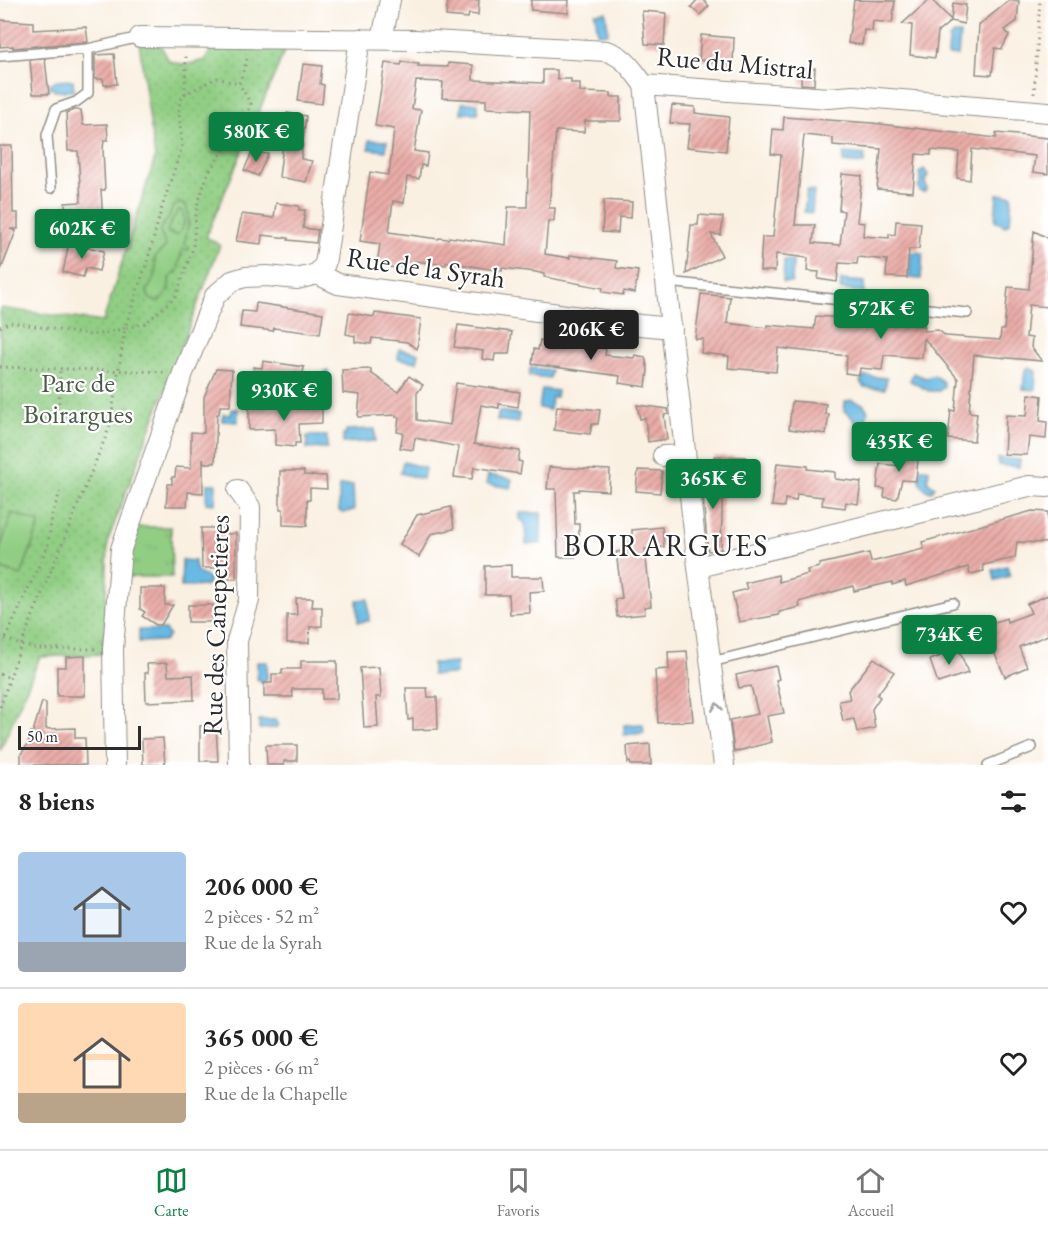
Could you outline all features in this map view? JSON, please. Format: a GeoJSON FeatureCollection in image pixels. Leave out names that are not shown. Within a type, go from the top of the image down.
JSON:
{"type":"FeatureCollection","features":[{"type":"Feature","properties":{"kind":"street"},"geometry":{"type":"LineString","coordinates":[[382,39],[390,0]]}},
{"type":"Feature","properties":{"kind":"street","name":"Rue du Mistral"},"geometry":{"type":"LineString","coordinates":[[140,37],[382,39],[606,51],[624,59],[644,85],[829,98],[852,96],[1040,112]]}},
{"type":"Feature","properties":{"kind":"street"},"geometry":{"type":"LineString","coordinates":[[115,765],[113,649],[121,549],[183,373],[215,296],[232,281],[245,277],[267,276],[297,279],[317,274],[325,264],[360,39]]}},
{"type":"Feature","properties":{"kind":"street"},"geometry":{"type":"LineString","coordinates":[[644,85],[698,567],[724,765]]}},
{"type":"Feature","properties":{"kind":"street","name":"Rue de la Syrah"},"geometry":{"type":"LineString","coordinates":[[317,274],[338,284],[640,326],[672,328]]}},
{"type":"Feature","properties":{"kind":"street"},"geometry":{"type":"LineString","coordinates":[[663,456],[685,455]]}},
{"type":"Feature","properties":{"kind":"street"},"geometry":{"type":"LineString","coordinates":[[698,567],[1029,486],[1048,487]]}},
{"type":"Feature","properties":{"kind":"street","name":"Rue des Canepetieres"},"geometry":{"type":"LineString","coordinates":[[238,490],[250,507],[249,600],[237,640],[239,765]]}},
{"type":"Feature","properties":{"kind":"lane","name":"Rue du Mistral"},"geometry":{"type":"LineString","coordinates":[[0,56],[88,49],[140,37]]}},
{"type":"Feature","properties":{"kind":"lane"},"geometry":{"type":"LineString","coordinates":[[51,188],[47,135],[56,109],[76,102],[88,93],[88,49]]}},
{"type":"Feature","properties":{"kind":"lane"},"geometry":{"type":"LineString","coordinates":[[667,282],[966,313]]}},
{"type":"Feature","properties":{"kind":"lane"},"geometry":{"type":"LineString","coordinates":[[711,662],[953,603]]}},
{"type":"Feature","properties":{"kind":"lane"},"geometry":{"type":"LineString","coordinates":[[988,765],[1032,747]]}},
{"type":"Feature","properties":{"kind":"path"},"geometry":{"type":"LineString","coordinates":[[1040,0],[1040,112]]}},
{"type":"Feature","properties":{"kind":"path"},"geometry":{"type":"LineString","coordinates":[[185,94],[186,38]]}},
{"type":"Feature","properties":{"kind":"path"},"geometry":{"type":"LineString","coordinates":[[239,84],[255,39]]}},
{"type":"Feature","properties":{"kind":"path"},"geometry":{"type":"LineString","coordinates":[[0,327],[10,322],[90,335],[107,333],[125,328],[146,323],[176,296],[191,248],[197,206],[208,173],[246,117],[251,104],[239,84],[217,78],[185,94],[180,101],[178,110],[182,147],[125,328],[110,426],[21,645],[0,707]]}},
{"type":"Feature","properties":{"kind":"path"},"geometry":{"type":"LineString","coordinates":[[0,368],[183,373]]}},
{"type":"Feature","properties":{"kind":"path"},"geometry":{"type":"LineString","coordinates":[[59,403],[60,369]]}},
{"type":"Feature","properties":{"kind":"path"},"geometry":{"type":"LineString","coordinates":[[6,638],[48,545],[52,515],[60,492]]}},
{"type":"Feature","properties":{"kind":"path"},"geometry":{"type":"LineString","coordinates":[[0,636],[38,649],[113,649]]}},
{"type":"Feature","properties":{"kind":"path"},"geometry":{"type":"LineString","coordinates":[[0,674],[10,678]]}},
{"type":"Feature","properties":{"kind":"green space","name":"Parc de Boirargues"},"geometry":{"type":"Polygon","coordinates":[[[139,42],[159,42],[169,61],[185,65],[205,60],[214,44],[287,45],[206,237],[220,245],[108,540],[104,654],[40,657],[0,751],[0,308],[103,322],[155,158],[139,42]]]}},
{"type":"Feature","properties":{"kind":"green space"},"geometry":{"type":"Polygon","coordinates":[[[179,203],[186,205],[188,220],[184,244],[189,246],[188,250],[182,249],[178,270],[169,278],[169,287],[165,296],[154,300],[149,298],[147,291],[156,274],[155,257],[166,246],[160,232],[172,208],[179,203]],[[178,210],[167,230],[168,233],[177,235],[183,227],[182,211],[178,210]]]}},
{"type":"Feature","properties":{"kind":"green space"},"geometry":{"type":"Polygon","coordinates":[[[12,513],[40,523],[21,576],[0,568],[0,549],[12,513]]]}},
{"type":"Feature","properties":{"kind":"green space"},"geometry":{"type":"Polygon","coordinates":[[[138,527],[171,527],[172,577],[128,577],[127,548],[138,527]]]}},
{"type":"Feature","properties":{"kind":"water"},"geometry":{"type":"Polygon","coordinates":[[[606,12],[608,33],[598,34],[595,13],[606,12]]]}},
{"type":"Feature","properties":{"kind":"water"},"geometry":{"type":"Polygon","coordinates":[[[954,34],[960,34],[958,56],[948,55],[949,38],[954,34]]]}},
{"type":"Feature","properties":{"kind":"water"},"geometry":{"type":"Polygon","coordinates":[[[73,80],[74,91],[50,89],[50,83],[54,81],[73,80]]]}},
{"type":"Feature","properties":{"kind":"water"},"geometry":{"type":"Polygon","coordinates":[[[462,103],[478,103],[478,113],[461,113],[462,103]]]}},
{"type":"Feature","properties":{"kind":"water"},"geometry":{"type":"Polygon","coordinates":[[[369,140],[387,141],[386,151],[369,149],[369,140]]]}},
{"type":"Feature","properties":{"kind":"water"},"geometry":{"type":"Polygon","coordinates":[[[844,153],[865,155],[864,164],[843,162],[844,153]]]}},
{"type":"Feature","properties":{"kind":"water"},"geometry":{"type":"Polygon","coordinates":[[[924,169],[928,175],[925,182],[927,189],[921,192],[918,188],[921,181],[919,173],[924,169]]]}},
{"type":"Feature","properties":{"kind":"water"},"geometry":{"type":"Polygon","coordinates":[[[807,190],[814,191],[812,213],[804,212],[807,190]]]}},
{"type":"Feature","properties":{"kind":"water"},"geometry":{"type":"Polygon","coordinates":[[[997,194],[1012,195],[1010,223],[1005,226],[995,221],[997,194]]]}},
{"type":"Feature","properties":{"kind":"water"},"geometry":{"type":"Polygon","coordinates":[[[911,252],[923,253],[921,279],[909,278],[911,252]]]}},
{"type":"Feature","properties":{"kind":"water"},"geometry":{"type":"Polygon","coordinates":[[[784,260],[793,261],[792,282],[783,282],[784,260]]]}},
{"type":"Feature","properties":{"kind":"water"},"geometry":{"type":"Polygon","coordinates":[[[841,280],[865,282],[864,292],[840,289],[841,280]]]}},
{"type":"Feature","properties":{"kind":"water"},"geometry":{"type":"Polygon","coordinates":[[[399,349],[419,353],[417,362],[398,359],[399,349]]]}},
{"type":"Feature","properties":{"kind":"water"},"geometry":{"type":"Polygon","coordinates":[[[1029,367],[1036,371],[1035,390],[1023,389],[1025,370],[1029,367]]]}},
{"type":"Feature","properties":{"kind":"water"},"geometry":{"type":"Polygon","coordinates":[[[530,368],[551,370],[550,378],[529,376],[530,368]]]}},
{"type":"Feature","properties":{"kind":"water"},"geometry":{"type":"Polygon","coordinates":[[[325,371],[328,371],[329,394],[319,394],[319,375],[324,375],[325,371]]]}},
{"type":"Feature","properties":{"kind":"water"},"geometry":{"type":"Polygon","coordinates":[[[913,373],[926,378],[934,375],[943,382],[944,387],[939,391],[929,391],[910,381],[913,373]]]}},
{"type":"Feature","properties":{"kind":"water"},"geometry":{"type":"Polygon","coordinates":[[[864,376],[887,378],[885,389],[864,387],[860,382],[864,376]]]}},
{"type":"Feature","properties":{"kind":"water"},"geometry":{"type":"Polygon","coordinates":[[[542,389],[557,391],[556,397],[552,397],[550,410],[539,408],[542,389]]]}},
{"type":"Feature","properties":{"kind":"water"},"geometry":{"type":"Polygon","coordinates":[[[851,400],[863,404],[868,411],[865,423],[860,426],[844,411],[845,402],[851,400]]]}},
{"type":"Feature","properties":{"kind":"water"},"geometry":{"type":"Polygon","coordinates":[[[232,409],[238,409],[238,422],[222,421],[223,414],[231,415],[232,409]]]}},
{"type":"Feature","properties":{"kind":"water"},"geometry":{"type":"Polygon","coordinates":[[[499,411],[519,414],[518,423],[497,420],[499,411]]]}},
{"type":"Feature","properties":{"kind":"water"},"geometry":{"type":"Polygon","coordinates":[[[375,429],[375,441],[343,443],[346,430],[375,429]]]}},
{"type":"Feature","properties":{"kind":"water"},"geometry":{"type":"Polygon","coordinates":[[[307,436],[327,436],[327,448],[307,449],[307,436]]]}},
{"type":"Feature","properties":{"kind":"water"},"geometry":{"type":"Polygon","coordinates":[[[998,458],[1020,460],[1019,467],[998,465],[998,458]]]}},
{"type":"Feature","properties":{"kind":"water"},"geometry":{"type":"Polygon","coordinates":[[[403,462],[425,468],[423,479],[400,473],[403,462]]]}},
{"type":"Feature","properties":{"kind":"water"},"geometry":{"type":"Polygon","coordinates":[[[921,468],[929,469],[928,482],[935,487],[931,492],[920,483],[921,468]]]}},
{"type":"Feature","properties":{"kind":"water"},"geometry":{"type":"Polygon","coordinates":[[[488,475],[512,479],[510,488],[486,484],[488,475]]]}},
{"type":"Feature","properties":{"kind":"water"},"geometry":{"type":"Polygon","coordinates":[[[207,484],[216,484],[215,504],[206,503],[207,484]]]}},
{"type":"Feature","properties":{"kind":"water"},"geometry":{"type":"Polygon","coordinates":[[[353,485],[354,510],[343,513],[339,511],[339,486],[353,485]]]}},
{"type":"Feature","properties":{"kind":"water"},"geometry":{"type":"Polygon","coordinates":[[[520,513],[541,513],[541,544],[526,544],[525,523],[520,519],[520,513]]]}},
{"type":"Feature","properties":{"kind":"water"},"geometry":{"type":"Polygon","coordinates":[[[182,560],[195,561],[196,570],[210,579],[207,586],[181,587],[182,560]]]}},
{"type":"Feature","properties":{"kind":"water"},"geometry":{"type":"Polygon","coordinates":[[[1007,566],[1010,576],[995,580],[993,570],[1007,566]]]}},
{"type":"Feature","properties":{"kind":"water"},"geometry":{"type":"Polygon","coordinates":[[[368,599],[369,621],[358,622],[357,600],[368,599]]]}},
{"type":"Feature","properties":{"kind":"water"},"geometry":{"type":"Polygon","coordinates":[[[139,630],[165,630],[169,635],[165,641],[139,642],[139,630]]]}},
{"type":"Feature","properties":{"kind":"water"},"geometry":{"type":"Polygon","coordinates":[[[257,662],[267,662],[267,679],[263,682],[257,679],[257,662]]]}},
{"type":"Feature","properties":{"kind":"water"},"geometry":{"type":"Polygon","coordinates":[[[432,663],[456,663],[456,674],[432,675],[432,663]]]}},
{"type":"Feature","properties":{"kind":"water"},"geometry":{"type":"Polygon","coordinates":[[[259,720],[275,720],[279,725],[275,728],[259,729],[259,720]]]}},
{"type":"Feature","properties":{"kind":"water"},"geometry":{"type":"Polygon","coordinates":[[[643,724],[644,733],[624,735],[624,725],[643,724]]]}},
{"type":"Feature","properties":{"kind":"building"},"geometry":{"type":"Polygon","coordinates":[[[448,0],[479,0],[478,15],[469,14],[468,18],[446,16],[448,0]]]}},
{"type":"Feature","properties":{"kind":"building"},"geometry":{"type":"Polygon","coordinates":[[[531,0],[569,0],[568,13],[531,10],[531,0]]]}},
{"type":"Feature","properties":{"kind":"building"},"geometry":{"type":"Polygon","coordinates":[[[697,0],[703,0],[709,6],[700,15],[691,7],[697,0]]]}},
{"type":"Feature","properties":{"kind":"building"},"geometry":{"type":"Polygon","coordinates":[[[854,0],[895,1],[892,23],[873,21],[872,31],[864,30],[862,45],[848,43],[854,0]]]}},
{"type":"Feature","properties":{"kind":"building"},"geometry":{"type":"Polygon","coordinates":[[[929,0],[932,0],[951,20],[953,3],[966,5],[964,24],[951,21],[938,32],[935,58],[910,55],[912,25],[902,24],[929,0]]]}},
{"type":"Feature","properties":{"kind":"building"},"geometry":{"type":"Polygon","coordinates":[[[1010,0],[1019,1],[1017,21],[1005,30],[1009,35],[1002,49],[995,48],[992,75],[976,74],[979,25],[1010,0]]]}},
{"type":"Feature","properties":{"kind":"building"},"geometry":{"type":"Polygon","coordinates":[[[642,11],[666,13],[664,45],[645,44],[642,11]]]}},
{"type":"Feature","properties":{"kind":"building"},"geometry":{"type":"Polygon","coordinates":[[[0,20],[33,22],[33,30],[86,27],[88,42],[0,47],[0,20]]]}},
{"type":"Feature","properties":{"kind":"building"},"geometry":{"type":"Polygon","coordinates":[[[701,35],[734,38],[733,64],[699,60],[701,35]]]}},
{"type":"Feature","properties":{"kind":"building"},"geometry":{"type":"Polygon","coordinates":[[[114,54],[117,84],[104,85],[103,79],[95,79],[95,55],[114,54]]]}},
{"type":"Feature","properties":{"kind":"building"},"geometry":{"type":"Polygon","coordinates":[[[45,59],[49,94],[33,94],[30,60],[45,59]]]}},
{"type":"Feature","properties":{"kind":"building"},"geometry":{"type":"Polygon","coordinates":[[[402,62],[419,64],[418,66],[448,67],[448,63],[473,65],[473,80],[543,83],[543,70],[557,70],[557,79],[571,79],[571,83],[580,83],[580,92],[611,93],[611,97],[621,97],[621,121],[585,121],[584,132],[556,131],[549,208],[555,208],[554,221],[548,221],[545,254],[617,261],[616,268],[638,271],[635,293],[624,291],[623,295],[602,292],[603,288],[544,277],[544,274],[536,272],[502,268],[502,271],[446,262],[446,265],[415,261],[414,267],[395,265],[395,268],[377,264],[380,244],[360,241],[370,172],[388,175],[390,167],[394,129],[375,126],[385,63],[401,65],[402,62]],[[416,81],[412,109],[421,110],[414,151],[428,153],[426,166],[421,165],[419,179],[407,177],[404,203],[393,201],[389,232],[506,245],[508,207],[527,207],[530,110],[486,108],[486,100],[442,98],[443,82],[416,81]]]}},
{"type":"Feature","properties":{"kind":"building"},"geometry":{"type":"Polygon","coordinates":[[[303,64],[322,66],[320,84],[324,85],[322,104],[298,101],[303,64]]]}},
{"type":"Feature","properties":{"kind":"building"},"geometry":{"type":"Polygon","coordinates":[[[802,68],[815,68],[814,85],[801,84],[802,68]]]}},
{"type":"Feature","properties":{"kind":"building"},"geometry":{"type":"Polygon","coordinates":[[[672,105],[695,107],[695,113],[729,117],[726,151],[687,147],[690,124],[670,123],[672,105]]]}},
{"type":"Feature","properties":{"kind":"building"},"geometry":{"type":"Polygon","coordinates":[[[81,110],[83,125],[107,124],[108,140],[104,140],[103,149],[105,190],[101,190],[103,223],[67,226],[65,203],[81,202],[78,151],[68,151],[66,113],[81,110]]]}},
{"type":"Feature","properties":{"kind":"building"},"geometry":{"type":"Polygon","coordinates":[[[287,113],[306,116],[301,159],[312,161],[306,182],[279,177],[287,113]]]}},
{"type":"Feature","properties":{"kind":"building"},"geometry":{"type":"Polygon","coordinates":[[[784,117],[872,123],[996,138],[996,133],[1048,138],[1048,174],[1033,172],[1035,156],[972,149],[970,180],[957,178],[959,152],[931,150],[931,155],[916,154],[913,192],[877,189],[881,149],[833,145],[833,138],[804,135],[795,225],[815,225],[813,243],[840,245],[844,211],[839,210],[842,174],[862,176],[857,222],[864,223],[863,236],[889,238],[889,234],[895,235],[896,221],[921,223],[919,249],[909,249],[907,278],[886,277],[887,260],[858,257],[857,264],[839,263],[837,282],[818,279],[819,272],[807,271],[808,258],[776,254],[775,271],[760,271],[762,237],[773,237],[781,155],[771,154],[773,129],[783,130],[784,117]]]}},
{"type":"Feature","properties":{"kind":"building"},"geometry":{"type":"Polygon","coordinates":[[[0,146],[12,146],[13,213],[18,213],[18,229],[10,229],[16,231],[1,270],[0,146]]]}},
{"type":"Feature","properties":{"kind":"building"},"geometry":{"type":"Polygon","coordinates":[[[252,152],[268,154],[258,176],[244,170],[252,152]]]}},
{"type":"Feature","properties":{"kind":"building"},"geometry":{"type":"Polygon","coordinates":[[[604,200],[632,202],[631,218],[619,217],[618,233],[602,232],[604,200]]]}},
{"type":"Feature","properties":{"kind":"building"},"geometry":{"type":"Polygon","coordinates":[[[276,203],[299,206],[299,210],[305,210],[303,228],[318,230],[316,243],[262,235],[261,244],[236,241],[242,214],[274,218],[276,203]]]}},
{"type":"Feature","properties":{"kind":"building"},"geometry":{"type":"Polygon","coordinates":[[[699,215],[723,217],[721,235],[711,234],[722,256],[686,274],[691,225],[698,225],[699,215]]]}},
{"type":"Feature","properties":{"kind":"building"},"geometry":{"type":"Polygon","coordinates":[[[1034,231],[1048,238],[1048,307],[1029,305],[1026,337],[1032,338],[1031,347],[1042,361],[974,355],[969,412],[977,413],[974,441],[948,439],[951,410],[955,411],[958,379],[924,338],[922,358],[884,355],[882,370],[860,368],[859,375],[845,373],[847,356],[778,348],[776,372],[728,368],[729,356],[701,353],[703,339],[695,339],[701,294],[730,297],[727,323],[768,328],[768,325],[814,329],[816,316],[855,319],[855,317],[925,326],[924,331],[938,330],[946,336],[1000,340],[1001,330],[1004,330],[1008,287],[1029,289],[1034,231]]]}},
{"type":"Feature","properties":{"kind":"building"},"geometry":{"type":"Polygon","coordinates":[[[69,243],[104,251],[99,271],[86,268],[83,277],[63,272],[69,243]]]}},
{"type":"Feature","properties":{"kind":"building"},"geometry":{"type":"Polygon","coordinates":[[[256,303],[323,313],[320,334],[274,328],[273,331],[240,327],[242,311],[255,312],[256,303]]]}},
{"type":"Feature","properties":{"kind":"building"},"geometry":{"type":"Polygon","coordinates":[[[349,313],[374,317],[375,313],[421,319],[417,349],[407,342],[372,338],[371,344],[355,342],[355,336],[346,334],[349,313]]]}},
{"type":"Feature","properties":{"kind":"building"},"geometry":{"type":"Polygon","coordinates":[[[458,325],[512,332],[509,354],[495,354],[494,361],[482,359],[483,351],[454,347],[458,325]]]}},
{"type":"Feature","properties":{"kind":"building"},"geometry":{"type":"Polygon","coordinates":[[[552,337],[580,341],[579,346],[606,349],[605,355],[645,357],[648,370],[646,387],[619,383],[620,376],[532,364],[534,349],[538,350],[540,340],[551,341],[552,337]]]}},
{"type":"Feature","properties":{"kind":"building"},"geometry":{"type":"Polygon","coordinates":[[[263,361],[304,367],[301,387],[252,380],[254,367],[262,368],[263,361]]]}},
{"type":"Feature","properties":{"kind":"building"},"geometry":{"type":"Polygon","coordinates":[[[216,369],[232,370],[230,406],[220,406],[219,414],[217,414],[215,463],[204,463],[203,458],[203,493],[188,492],[187,506],[166,506],[168,484],[172,484],[176,467],[191,468],[191,432],[204,433],[204,397],[216,369]]]}},
{"type":"Feature","properties":{"kind":"building"},"geometry":{"type":"Polygon","coordinates":[[[371,369],[371,373],[398,392],[409,376],[423,385],[417,393],[417,420],[450,425],[456,383],[520,392],[518,407],[499,404],[499,408],[481,405],[474,444],[520,451],[518,461],[522,462],[520,474],[474,467],[472,479],[454,477],[459,447],[415,438],[413,450],[400,448],[403,433],[397,432],[399,417],[396,415],[358,417],[360,395],[343,393],[342,370],[371,369]]]}},
{"type":"Feature","properties":{"kind":"building"},"geometry":{"type":"Polygon","coordinates":[[[1029,394],[1042,396],[1040,421],[1047,422],[1046,439],[1029,437],[1027,455],[1004,454],[1006,415],[1027,416],[1029,394]]]}},
{"type":"Feature","properties":{"kind":"building"},"geometry":{"type":"Polygon","coordinates":[[[792,401],[826,404],[825,414],[829,414],[826,434],[789,429],[792,401]]]}},
{"type":"Feature","properties":{"kind":"building"},"geometry":{"type":"Polygon","coordinates":[[[637,405],[668,409],[669,414],[664,415],[667,439],[648,442],[645,418],[640,419],[637,405]]]}},
{"type":"Feature","properties":{"kind":"building"},"geometry":{"type":"Polygon","coordinates":[[[557,406],[600,410],[598,424],[592,424],[590,434],[554,430],[557,406]]]}},
{"type":"Feature","properties":{"kind":"building"},"geometry":{"type":"Polygon","coordinates":[[[322,407],[322,423],[299,424],[300,443],[295,443],[295,447],[275,445],[275,429],[249,430],[249,408],[322,407]]]}},
{"type":"Feature","properties":{"kind":"building"},"geometry":{"type":"Polygon","coordinates":[[[904,446],[919,448],[916,481],[902,480],[897,499],[884,497],[885,489],[877,488],[880,464],[901,466],[904,446]]]}},
{"type":"Feature","properties":{"kind":"building"},"geometry":{"type":"Polygon","coordinates":[[[714,456],[746,457],[745,479],[713,476],[714,456]]]}},
{"type":"Feature","properties":{"kind":"building"},"geometry":{"type":"Polygon","coordinates":[[[777,463],[835,472],[835,479],[861,482],[858,504],[846,502],[845,508],[822,505],[823,497],[797,494],[796,501],[785,499],[784,507],[772,506],[777,463]]]}},
{"type":"Feature","properties":{"kind":"building"},"geometry":{"type":"Polygon","coordinates":[[[549,467],[610,470],[609,491],[579,489],[579,491],[574,491],[575,524],[579,524],[579,544],[575,544],[576,557],[558,557],[556,489],[547,489],[549,467]]]}},
{"type":"Feature","properties":{"kind":"building"},"geometry":{"type":"Polygon","coordinates":[[[638,470],[662,471],[660,493],[636,491],[638,470]]]}},
{"type":"Feature","properties":{"kind":"building"},"geometry":{"type":"Polygon","coordinates":[[[280,471],[304,471],[304,475],[326,476],[327,489],[310,488],[310,500],[307,500],[307,526],[283,525],[283,509],[280,509],[280,471]]]}},
{"type":"Feature","properties":{"kind":"building"},"geometry":{"type":"Polygon","coordinates":[[[701,476],[723,477],[721,549],[708,551],[701,476]]]}},
{"type":"Feature","properties":{"kind":"building"},"geometry":{"type":"Polygon","coordinates":[[[451,507],[454,529],[431,534],[419,557],[400,544],[417,515],[451,507]]]}},
{"type":"Feature","properties":{"kind":"building"},"geometry":{"type":"Polygon","coordinates":[[[1032,511],[1048,512],[1048,543],[1017,542],[1015,558],[983,565],[984,571],[970,574],[968,567],[906,586],[905,581],[892,585],[892,582],[854,591],[853,586],[799,602],[800,607],[779,612],[779,615],[739,622],[732,593],[747,589],[745,583],[778,575],[779,582],[808,574],[807,570],[819,567],[820,564],[869,553],[871,562],[924,549],[922,542],[1032,511]]]}},
{"type":"Feature","properties":{"kind":"building"},"geometry":{"type":"Polygon","coordinates":[[[662,527],[664,547],[645,549],[651,606],[644,607],[645,614],[617,617],[615,599],[622,598],[616,552],[627,551],[626,536],[632,535],[632,530],[662,527]]]}},
{"type":"Feature","properties":{"kind":"building"},"geometry":{"type":"Polygon","coordinates":[[[201,528],[227,528],[227,534],[236,533],[236,579],[219,579],[219,568],[202,568],[201,528]]]}},
{"type":"Feature","properties":{"kind":"building"},"geometry":{"type":"Polygon","coordinates":[[[511,565],[511,577],[543,577],[544,591],[529,592],[530,613],[510,614],[509,595],[485,595],[485,566],[511,565]]]}},
{"type":"Feature","properties":{"kind":"building"},"geometry":{"type":"Polygon","coordinates":[[[140,588],[165,588],[165,605],[173,605],[161,625],[156,625],[142,616],[145,612],[140,609],[140,588]]]}},
{"type":"Feature","properties":{"kind":"building"},"geometry":{"type":"Polygon","coordinates":[[[1048,595],[1048,635],[1019,647],[1027,667],[1005,677],[983,627],[1006,618],[1007,622],[1031,613],[1027,604],[1048,595]]]}},
{"type":"Feature","properties":{"kind":"building"},"geometry":{"type":"Polygon","coordinates":[[[296,598],[313,598],[312,607],[322,607],[322,626],[310,627],[309,643],[287,643],[287,615],[297,615],[296,598]]]}},
{"type":"Feature","properties":{"kind":"building"},"geometry":{"type":"Polygon","coordinates":[[[188,605],[213,605],[213,622],[188,622],[188,605]]]}},
{"type":"Feature","properties":{"kind":"building"},"geometry":{"type":"Polygon","coordinates":[[[959,649],[968,673],[938,683],[930,660],[959,649]]]}},
{"type":"Feature","properties":{"kind":"building"},"geometry":{"type":"Polygon","coordinates":[[[687,651],[693,721],[658,723],[655,670],[669,669],[668,652],[687,651]]]}},
{"type":"Feature","properties":{"kind":"building"},"geometry":{"type":"Polygon","coordinates":[[[85,656],[85,696],[57,696],[57,667],[66,667],[66,657],[85,656]]]}},
{"type":"Feature","properties":{"kind":"building"},"geometry":{"type":"Polygon","coordinates":[[[874,658],[894,672],[877,695],[880,697],[872,709],[875,728],[857,732],[854,719],[843,721],[839,701],[850,699],[848,691],[874,658]]]}},
{"type":"Feature","properties":{"kind":"building"},"geometry":{"type":"Polygon","coordinates":[[[301,661],[337,661],[337,699],[322,699],[322,689],[292,689],[293,697],[264,697],[264,683],[272,683],[272,674],[282,674],[282,669],[301,669],[301,661]]]}},
{"type":"Feature","properties":{"kind":"building"},"geometry":{"type":"Polygon","coordinates":[[[167,663],[168,676],[193,675],[194,700],[146,702],[147,664],[167,663]]]}},
{"type":"Feature","properties":{"kind":"building"},"geometry":{"type":"Polygon","coordinates":[[[776,666],[779,679],[776,680],[784,713],[767,716],[772,742],[734,752],[730,720],[758,714],[751,686],[739,688],[736,675],[776,666]]]}},
{"type":"Feature","properties":{"kind":"building"},"geometry":{"type":"Polygon","coordinates":[[[379,667],[381,697],[376,697],[378,727],[364,728],[360,668],[379,667]]]}},
{"type":"Feature","properties":{"kind":"building"},"geometry":{"type":"Polygon","coordinates":[[[406,688],[427,688],[428,697],[437,697],[438,729],[413,730],[413,719],[408,720],[406,688]]]}},
{"type":"Feature","properties":{"kind":"building"},"geometry":{"type":"Polygon","coordinates":[[[42,702],[46,703],[46,729],[75,728],[75,738],[85,738],[86,765],[21,765],[21,754],[33,732],[42,702]]]}},
{"type":"Feature","properties":{"kind":"building"},"geometry":{"type":"Polygon","coordinates":[[[216,725],[218,761],[200,761],[200,726],[216,725]]]}},
{"type":"Feature","properties":{"kind":"building"},"geometry":{"type":"Polygon","coordinates":[[[163,738],[165,765],[143,765],[142,739],[163,738]]]}},
{"type":"Feature","properties":{"kind":"building"},"geometry":{"type":"Polygon","coordinates":[[[650,744],[651,765],[628,763],[627,746],[650,744]]]}},
{"type":"Feature","properties":{"kind":"building"},"geometry":{"type":"Polygon","coordinates":[[[266,745],[297,745],[297,761],[284,761],[284,765],[267,765],[266,745]]]}},
{"type":"Feature","properties":{"kind":"district","name":"BOIRARGUES"},"geometry":{"type":"Point","coordinates":[666,546]}}]}
